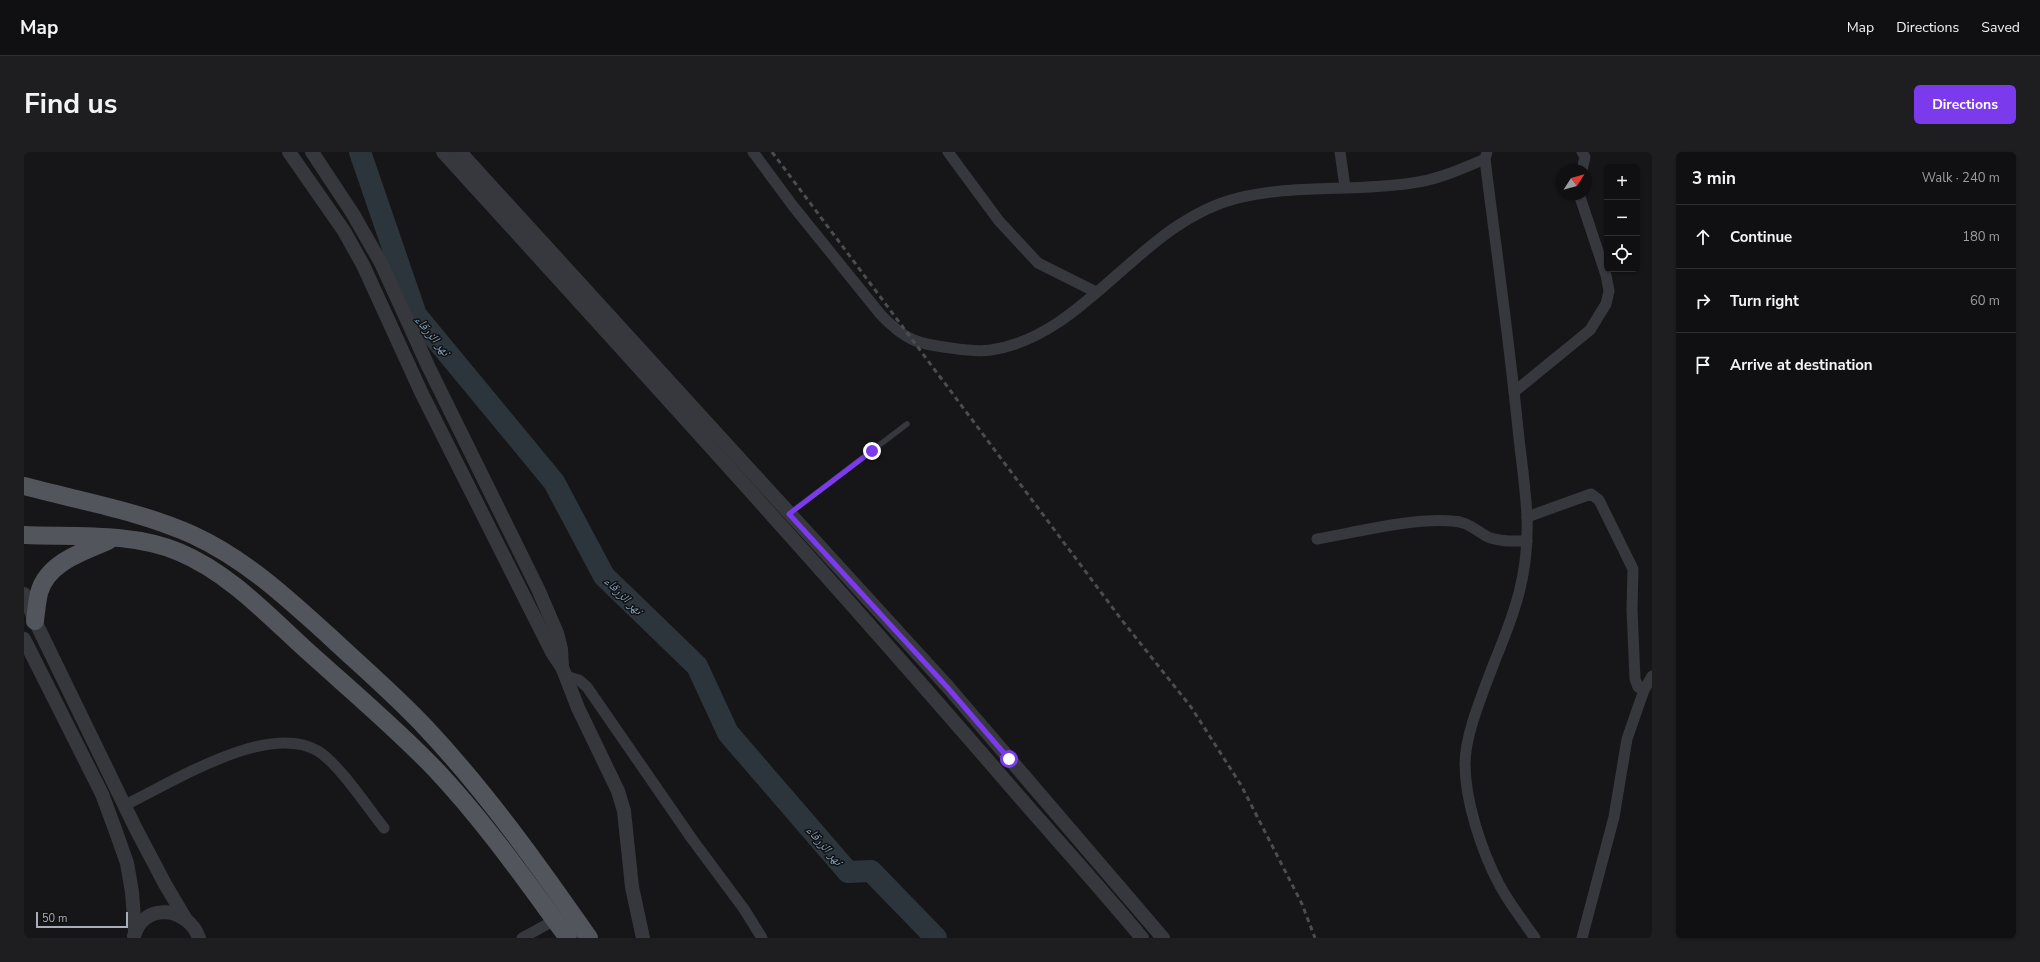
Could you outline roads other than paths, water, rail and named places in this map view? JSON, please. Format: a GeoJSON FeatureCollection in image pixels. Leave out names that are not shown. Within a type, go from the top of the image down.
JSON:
{"type":"FeatureCollection","features":[{"type":"Feature","properties":{"kind":"main road"},"geometry":{"type":"LineString","coordinates":[[24,486],[157,521],[193,535],[217,547],[256,572],[363,667],[426,728],[524,845],[589,938]]}},
{"type":"Feature","properties":{"kind":"main road"},"geometry":{"type":"LineString","coordinates":[[24,535],[115,538],[151,542],[179,552],[210,568],[241,591],[394,729],[436,770],[480,820],[568,938]]}},
{"type":"Feature","properties":{"kind":"main road"},"geometry":{"type":"LineString","coordinates":[[35,621],[40,592],[49,575],[60,564],[75,555],[115,538]]}},
{"type":"Feature","properties":{"kind":"street"},"geometry":{"type":"LineString","coordinates":[[289,152],[344,231],[363,265],[422,394],[563,671],[578,708],[618,791],[624,811],[632,887],[643,938]]}},
{"type":"Feature","properties":{"kind":"street"},"geometry":{"type":"LineString","coordinates":[[443,152],[632,358],[948,688],[1164,938]]}},
{"type":"Feature","properties":{"kind":"street"},"geometry":{"type":"LineString","coordinates":[[460,152],[753,472],[784,518],[936,699],[1142,938]]}},
{"type":"Feature","properties":{"kind":"street"},"geometry":{"type":"LineString","coordinates":[[753,152],[793,206],[881,315],[897,331],[914,341],[970,350],[989,351],[1009,347],[1029,339],[1058,323],[1164,234],[1191,216],[1210,207],[1239,198],[1280,192],[1413,183],[1452,172],[1486,156],[1514,392],[1527,517],[1527,541],[1525,572],[1519,597],[1482,696],[1468,740],[1465,763],[1468,793],[1485,851],[1499,884],[1535,938]]}},
{"type":"Feature","properties":{"kind":"street"},"geometry":{"type":"LineString","coordinates":[[948,152],[999,221],[1038,263],[1096,292]]}},
{"type":"Feature","properties":{"kind":"street"},"geometry":{"type":"LineString","coordinates":[[1340,152],[1346,187]]}},
{"type":"Feature","properties":{"kind":"street"},"geometry":{"type":"LineString","coordinates":[[1582,152],[1585,157],[1583,164]]}},
{"type":"Feature","properties":{"kind":"street"},"geometry":{"type":"LineString","coordinates":[[300,167],[313,153],[366,234],[381,263],[429,368],[538,589],[557,633],[561,649],[563,671]]}},
{"type":"Feature","properties":{"kind":"street"},"geometry":{"type":"LineString","coordinates":[[1514,392],[1590,330],[1606,304],[1609,291],[1606,275],[1581,200]]}},
{"type":"Feature","properties":{"kind":"street"},"geometry":{"type":"LineString","coordinates":[[1527,517],[1591,494],[1599,500],[1634,569],[1632,609],[1635,679],[1638,687],[1644,690]]}},
{"type":"Feature","properties":{"kind":"street"},"geometry":{"type":"LineString","coordinates":[[1316,539],[1407,524],[1453,520],[1467,523],[1488,537],[1502,541],[1527,541]]}},
{"type":"Feature","properties":{"kind":"street"},"geometry":{"type":"LineString","coordinates":[[24,594],[35,621],[165,884],[185,918]]}},
{"type":"Feature","properties":{"kind":"street"},"geometry":{"type":"LineString","coordinates":[[24,639],[102,794],[128,871],[134,935]]}},
{"type":"Feature","properties":{"kind":"street"},"geometry":{"type":"LineString","coordinates":[[563,671],[579,680],[587,687],[692,839],[744,909],[762,938]]}},
{"type":"Feature","properties":{"kind":"street"},"geometry":{"type":"LineString","coordinates":[[1582,938],[1614,817],[1627,739],[1644,690],[1652,676]]}},
{"type":"Feature","properties":{"kind":"street"},"geometry":{"type":"LineString","coordinates":[[936,699],[948,688]]}},
{"type":"Feature","properties":{"kind":"street"},"geometry":{"type":"LineString","coordinates":[[126,805],[243,749],[265,744],[288,743],[304,745],[319,752],[335,766],[384,828]]}},
{"type":"Feature","properties":{"kind":"street"},"geometry":{"type":"LineString","coordinates":[[134,935],[148,917],[157,913],[176,914],[185,918],[191,923],[199,938]]}},
{"type":"Feature","properties":{"kind":"street"},"geometry":{"type":"LineString","coordinates":[[522,938],[555,920]]}},
{"type":"Feature","properties":{"kind":"lane"},"geometry":{"type":"LineString","coordinates":[[784,518],[907,424]]}},
{"type":"Feature","properties":{"kind":"waterway","name":"نهر الزرقاء"},"geometry":{"type":"LineString","coordinates":[[360,152],[416,315],[554,482],[604,576],[697,666],[728,733],[848,872],[871,871],[936,938]]}},
{"type":"Feature","properties":{"kind":"railway"},"geometry":{"type":"LineString","coordinates":[[772,152],[1121,619],[1191,707],[1241,785],[1302,904],[1315,938]]}}]}
